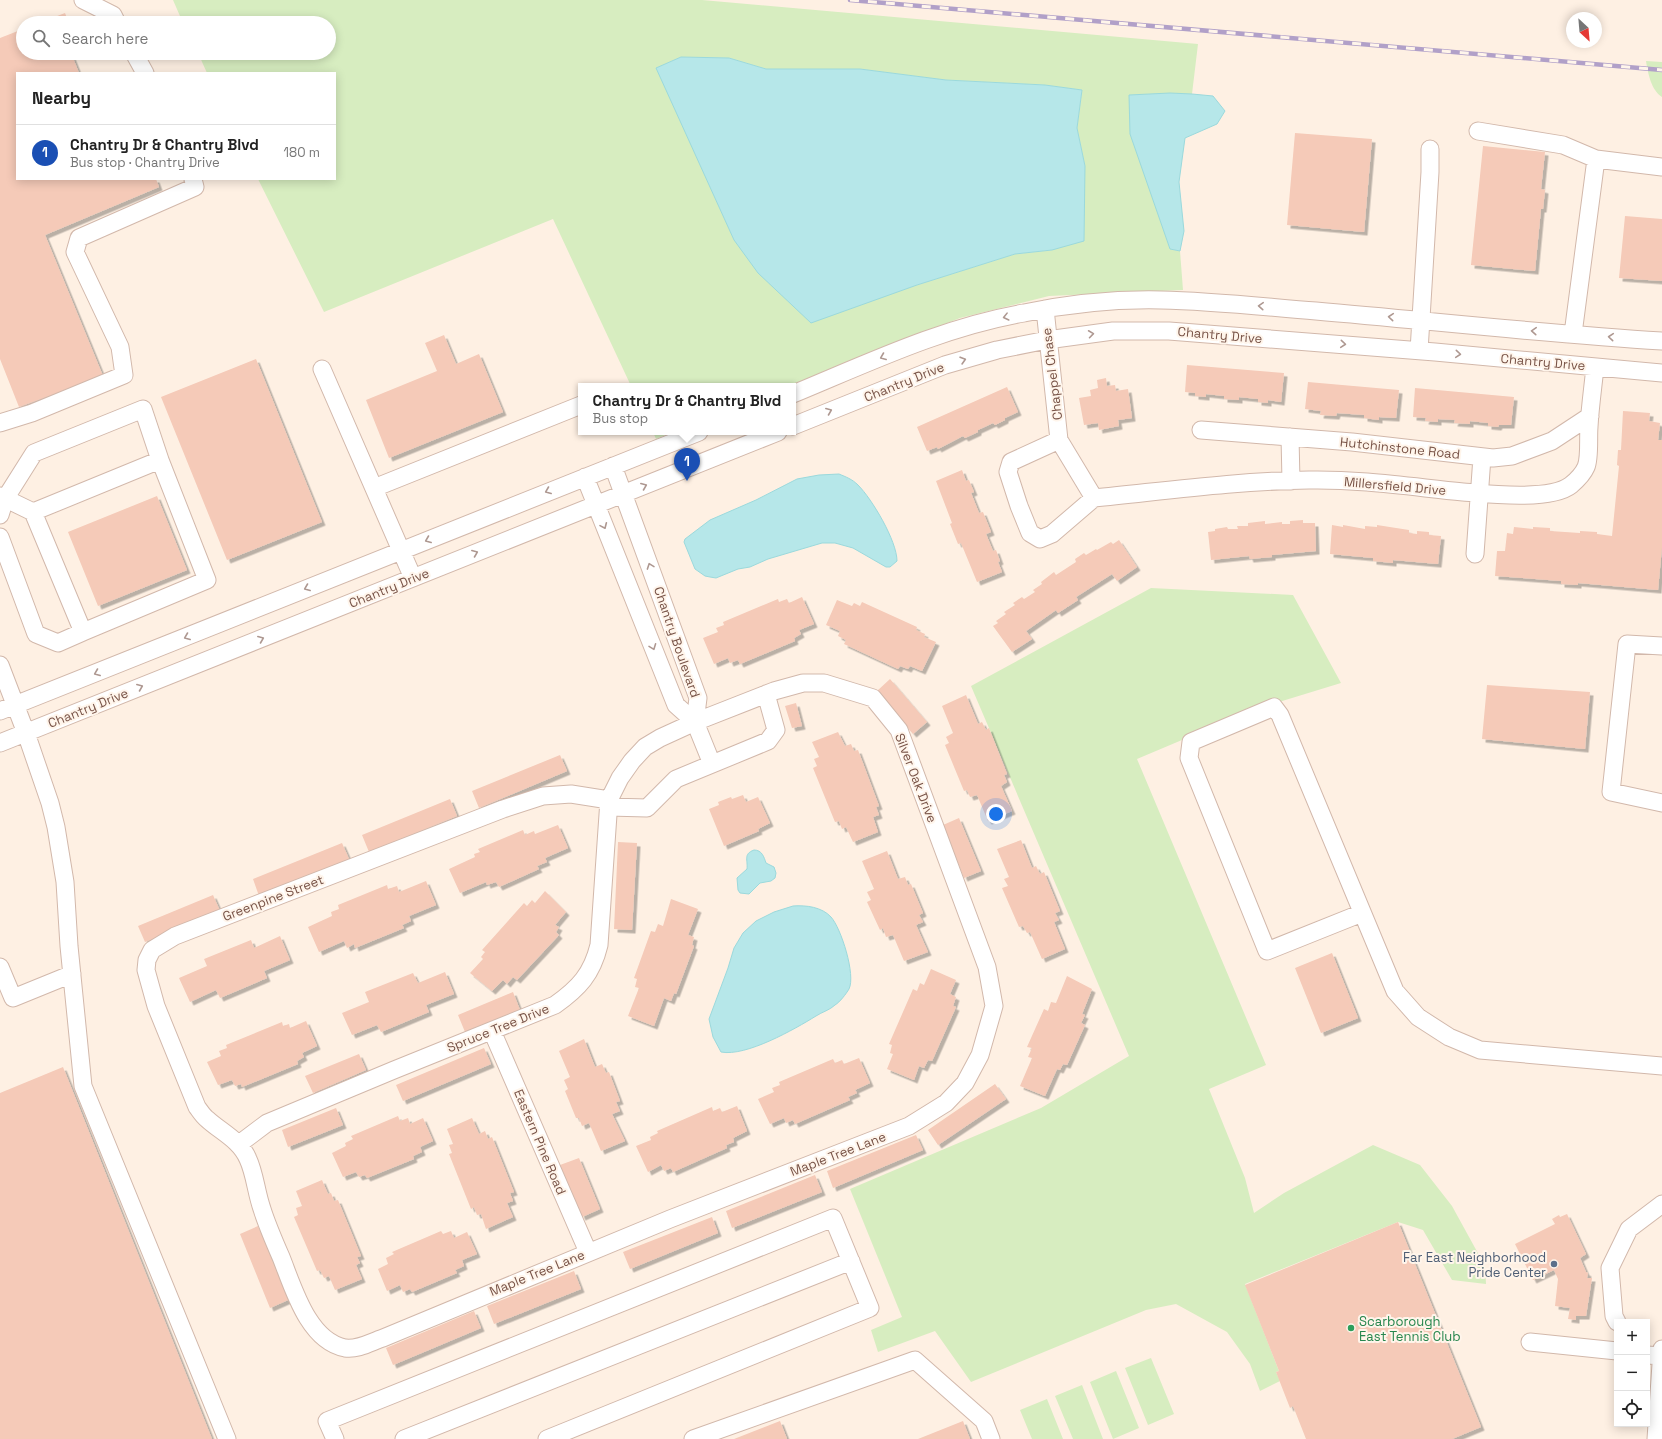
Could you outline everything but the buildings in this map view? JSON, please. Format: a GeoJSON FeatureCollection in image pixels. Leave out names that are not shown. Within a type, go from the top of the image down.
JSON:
{"type":"FeatureCollection","features":[{"type":"Feature","properties":{"kind":"street"},"geometry":{"type":"LineString","coordinates":[[83,0],[114,16]]}},
{"type":"Feature","properties":{"kind":"street"},"geometry":{"type":"LineString","coordinates":[[138,60],[144,72]]}},
{"type":"Feature","properties":{"kind":"street"},"geometry":{"type":"LineString","coordinates":[[1478,131],[1563,145],[1596,159],[1662,167]]}},
{"type":"Feature","properties":{"kind":"street"},"geometry":{"type":"LineString","coordinates":[[1420,351],[1430,149]]}},
{"type":"Feature","properties":{"kind":"street"},"geometry":{"type":"LineString","coordinates":[[1573,334],[1596,159]]}},
{"type":"Feature","properties":{"kind":"street"},"geometry":{"type":"LineString","coordinates":[[0,423],[32,413],[124,375],[120,347],[74,252],[79,238],[195,187],[193,180]]}},
{"type":"Feature","properties":{"kind":"street"},"geometry":{"type":"LineString","coordinates":[[796,393],[935,337],[1002,318],[1044,309],[1093,303],[1160,300],[1271,307],[1497,328],[1662,341]]}},
{"type":"Feature","properties":{"kind":"street","name":"Chappel Chase"},"geometry":{"type":"LineString","coordinates":[[1044,309],[1059,440],[1094,498]]}},
{"type":"Feature","properties":{"kind":"street","name":"Chantry Drive"},"geometry":{"type":"LineString","coordinates":[[796,425],[945,365],[997,350],[1047,340],[1113,331],[1169,331],[1420,351],[1661,373]]}},
{"type":"Feature","properties":{"kind":"street","name":"Millersfield Drive"},"geometry":{"type":"LineString","coordinates":[[1094,498],[1208,486],[1291,481],[1342,481],[1479,494],[1547,494],[1559,492],[1569,487],[1580,477],[1587,466],[1595,367]]}},
{"type":"Feature","properties":{"kind":"street"},"geometry":{"type":"LineString","coordinates":[[322,368],[412,578]]}},
{"type":"Feature","properties":{"kind":"street"},"geometry":{"type":"LineString","coordinates":[[374,488],[578,406]]}},
{"type":"Feature","properties":{"kind":"street"},"geometry":{"type":"LineString","coordinates":[[0,515],[3,497],[34,453],[143,409],[160,460],[207,580],[58,643],[36,634],[0,537]]}},
{"type":"Feature","properties":{"kind":"street","name":"Hutchinstone Road"},"geometry":{"type":"LineString","coordinates":[[1201,430],[1352,442],[1493,458],[1512,456],[1552,441],[1590,416]]}},
{"type":"Feature","properties":{"kind":"street"},"geometry":{"type":"LineString","coordinates":[[8,708],[691,435]]}},
{"type":"Feature","properties":{"kind":"street","name":"Chantry Drive"},"geometry":{"type":"LineString","coordinates":[[0,743],[770,435]]}},
{"type":"Feature","properties":{"kind":"street"},"geometry":{"type":"LineString","coordinates":[[1290,437],[1291,481]]}},
{"type":"Feature","properties":{"kind":"street"},"geometry":{"type":"LineString","coordinates":[[1059,440],[1011,462],[1008,472],[1030,533],[1040,539],[1052,534],[1094,498]]}},
{"type":"Feature","properties":{"kind":"street"},"geometry":{"type":"LineString","coordinates":[[1475,554],[1482,457]]}},
{"type":"Feature","properties":{"kind":"street"},"geometry":{"type":"LineString","coordinates":[[33,512],[160,460]]}},
{"type":"Feature","properties":{"kind":"street","name":"Chantry Boulevard"},"geometry":{"type":"LineString","coordinates":[[613,466],[698,698],[695,722]]}},
{"type":"Feature","properties":{"kind":"street","name":"Chantry Boulevard"},"geometry":{"type":"LineString","coordinates":[[585,477],[595,506],[610,538],[676,705],[695,722]]}},
{"type":"Feature","properties":{"kind":"street"},"geometry":{"type":"LineString","coordinates":[[3,497],[33,512],[83,632]]}},
{"type":"Feature","properties":{"kind":"street"},"geometry":{"type":"LineString","coordinates":[[1662,646],[1627,644],[1611,792],[1662,803]]}},
{"type":"Feature","properties":{"kind":"street"},"geometry":{"type":"LineString","coordinates":[[0,665],[8,708],[26,733],[50,803],[56,827],[65,882],[72,974],[84,1086],[227,1439]]}},
{"type":"Feature","properties":{"kind":"street","name":"Silver Oak Drive"},"geometry":{"type":"LineString","coordinates":[[608,804],[620,778],[632,760],[645,747],[660,738],[695,722],[766,694],[803,684],[824,683],[873,698],[899,730],[987,967],[994,1006],[980,1055],[965,1083],[946,1104]]}},
{"type":"Feature","properties":{"kind":"street","name":"Greenpine Street"},"geometry":{"type":"LineString","coordinates":[[239,1144],[206,1119],[197,1107],[156,1006],[146,970],[147,960],[152,950],[175,936],[503,809],[543,796],[572,794],[608,804],[646,808],[676,779],[768,741],[776,730],[766,694]]}},
{"type":"Feature","properties":{"kind":"street"},"geometry":{"type":"LineString","coordinates":[[1362,913],[1266,951],[1189,758],[1191,742],[1274,707],[1280,715],[1362,913],[1394,991],[1418,1017],[1449,1037],[1480,1050],[1662,1066]]}},
{"type":"Feature","properties":{"kind":"street"},"geometry":{"type":"LineString","coordinates":[[695,722],[712,764]]}},
{"type":"Feature","properties":{"kind":"street","name":"Spruce Tree Drive"},"geometry":{"type":"LineString","coordinates":[[239,1144],[267,1123],[555,1005],[573,992],[588,975],[595,961],[599,945],[608,804]]}},
{"type":"Feature","properties":{"kind":"street"},"geometry":{"type":"LineString","coordinates":[[0,967],[6,1001],[72,974]]}},
{"type":"Feature","properties":{"kind":"street","name":"Eastern Pine Road"},"geometry":{"type":"LineString","coordinates":[[492,1031],[588,1252]]}},
{"type":"Feature","properties":{"kind":"street","name":"Maple Tree Lane"},"geometry":{"type":"LineString","coordinates":[[239,1144],[248,1159],[262,1209],[299,1302],[315,1328],[323,1337],[332,1343],[345,1348],[356,1348],[588,1252],[910,1126],[946,1104]]}},
{"type":"Feature","properties":{"kind":"street"},"geometry":{"type":"LineString","coordinates":[[1616,1319],[1610,1268],[1630,1228],[1662,1204]]}},
{"type":"Feature","properties":{"kind":"street"},"geometry":{"type":"LineString","coordinates":[[335,1439],[327,1421],[833,1218],[870,1308],[547,1439]]}},
{"type":"Feature","properties":{"kind":"street"},"geometry":{"type":"LineString","coordinates":[[404,1439],[851,1261]]}},
{"type":"Feature","properties":{"kind":"street"},"geometry":{"type":"LineString","coordinates":[[1530,1342],[1614,1351]]}},
{"type":"Feature","properties":{"kind":"street"},"geometry":{"type":"LineString","coordinates":[[1656,1439],[1662,1349]]}},
{"type":"Feature","properties":{"kind":"street"},"geometry":{"type":"LineString","coordinates":[[1650,1355],[1662,1356]]}},
{"type":"Feature","properties":{"kind":"street"},"geometry":{"type":"LineString","coordinates":[[693,1439],[916,1360],[984,1421],[991,1439]]}},
{"type":"Feature","properties":{"kind":"green space"},"geometry":{"type":"Polygon","coordinates":[[[173,0],[702,0],[1198,44],[1192,94],[1129,95],[1170,249],[1180,251],[1183,290],[1049,296],[960,318],[796,384],[630,383],[553,219],[324,312],[258,180],[336,180],[336,72],[207,72],[201,60],[336,60],[336,16],[180,16],[173,0]],[[681,57],[657,68],[734,240],[917,285],[1015,254],[1052,250],[1085,166],[1077,128],[1082,90],[1045,85],[946,80],[860,69],[766,69],[729,58],[681,57]]]}},
{"type":"Feature","properties":{"kind":"green space"},"geometry":{"type":"Polygon","coordinates":[[[1646,61],[1662,62],[1662,97],[1653,86],[1646,61]]]}},
{"type":"Feature","properties":{"kind":"green space"},"geometry":{"type":"Polygon","coordinates":[[[654,435],[666,435],[656,439],[654,435]]]}},
{"type":"Feature","properties":{"kind":"green space"},"geometry":{"type":"Polygon","coordinates":[[[1151,588],[1293,595],[1341,683],[1253,710],[1137,759],[1266,1065],[1209,1089],[1245,1178],[1254,1213],[1284,1193],[1373,1145],[1420,1165],[1452,1206],[1485,1266],[1486,1284],[1452,1280],[1423,1230],[1398,1222],[1245,1284],[1279,1371],[1276,1372],[1280,1381],[1260,1391],[1250,1364],[1227,1332],[1176,1304],[1146,1310],[971,1382],[935,1331],[878,1352],[871,1330],[902,1317],[850,1189],[1041,1108],[1129,1056],[971,686],[1151,588]]]}},
{"type":"Feature","properties":{"kind":"green space"},"geometry":{"type":"Polygon","coordinates":[[[1151,1358],[1174,1414],[1148,1425],[1125,1368],[1151,1358]]]}},
{"type":"Feature","properties":{"kind":"green space"},"geometry":{"type":"Polygon","coordinates":[[[1116,1371],[1139,1428],[1113,1439],[1090,1382],[1116,1371]]]}},
{"type":"Feature","properties":{"kind":"green space"},"geometry":{"type":"Polygon","coordinates":[[[1082,1385],[1103,1439],[1073,1439],[1055,1396],[1082,1385]]]}},
{"type":"Feature","properties":{"kind":"green space"},"geometry":{"type":"Polygon","coordinates":[[[1047,1399],[1063,1439],[1032,1439],[1020,1410],[1047,1399]]]}},
{"type":"Feature","properties":{"kind":"water"},"geometry":{"type":"Polygon","coordinates":[[[681,57],[729,58],[766,69],[860,69],[946,80],[1045,85],[1082,90],[1077,128],[1085,166],[1084,241],[1052,250],[1015,254],[917,285],[811,323],[758,273],[734,240],[656,68],[681,57]]]}},
{"type":"Feature","properties":{"kind":"water"},"geometry":{"type":"Polygon","coordinates":[[[1170,93],[1213,96],[1225,111],[1217,124],[1185,138],[1179,182],[1184,231],[1180,251],[1170,249],[1130,134],[1129,95],[1170,93]]]}},
{"type":"Feature","properties":{"kind":"water"},"geometry":{"type":"Polygon","coordinates":[[[839,474],[851,480],[864,491],[883,521],[896,553],[897,561],[890,567],[886,567],[853,548],[835,543],[822,543],[768,559],[750,567],[738,569],[716,578],[705,576],[695,569],[684,542],[685,539],[710,520],[756,500],[797,479],[819,475],[839,474]]]}},
{"type":"Feature","properties":{"kind":"water"},"geometry":{"type":"Polygon","coordinates":[[[754,850],[759,851],[766,863],[774,867],[776,873],[775,878],[771,881],[760,883],[749,894],[740,893],[738,890],[737,878],[747,869],[747,855],[754,850]]]}},
{"type":"Feature","properties":{"kind":"water"},"geometry":{"type":"Polygon","coordinates":[[[793,906],[808,906],[823,911],[831,917],[843,941],[849,963],[851,982],[849,989],[841,1000],[833,1007],[770,1041],[743,1050],[721,1052],[713,1037],[709,1019],[734,948],[743,933],[756,921],[774,912],[793,906]]]}},
{"type":"Feature","properties":{"kind":"railway"},"geometry":{"type":"LineString","coordinates":[[850,0],[1662,70]]}},
{"type":"Feature","properties":{"kind":"place","name":"Chantry Dr & Chantry Blvd"},"geometry":{"type":"Point","coordinates":[687,481]}},
{"type":"Feature","properties":{"kind":"place","name":"Far East Neighborhood Pride Center"},"geometry":{"type":"Point","coordinates":[1554,1264]}},
{"type":"Feature","properties":{"kind":"place","name":"Scarborough East Tennis Club"},"geometry":{"type":"Point","coordinates":[1351,1328]}}]}
